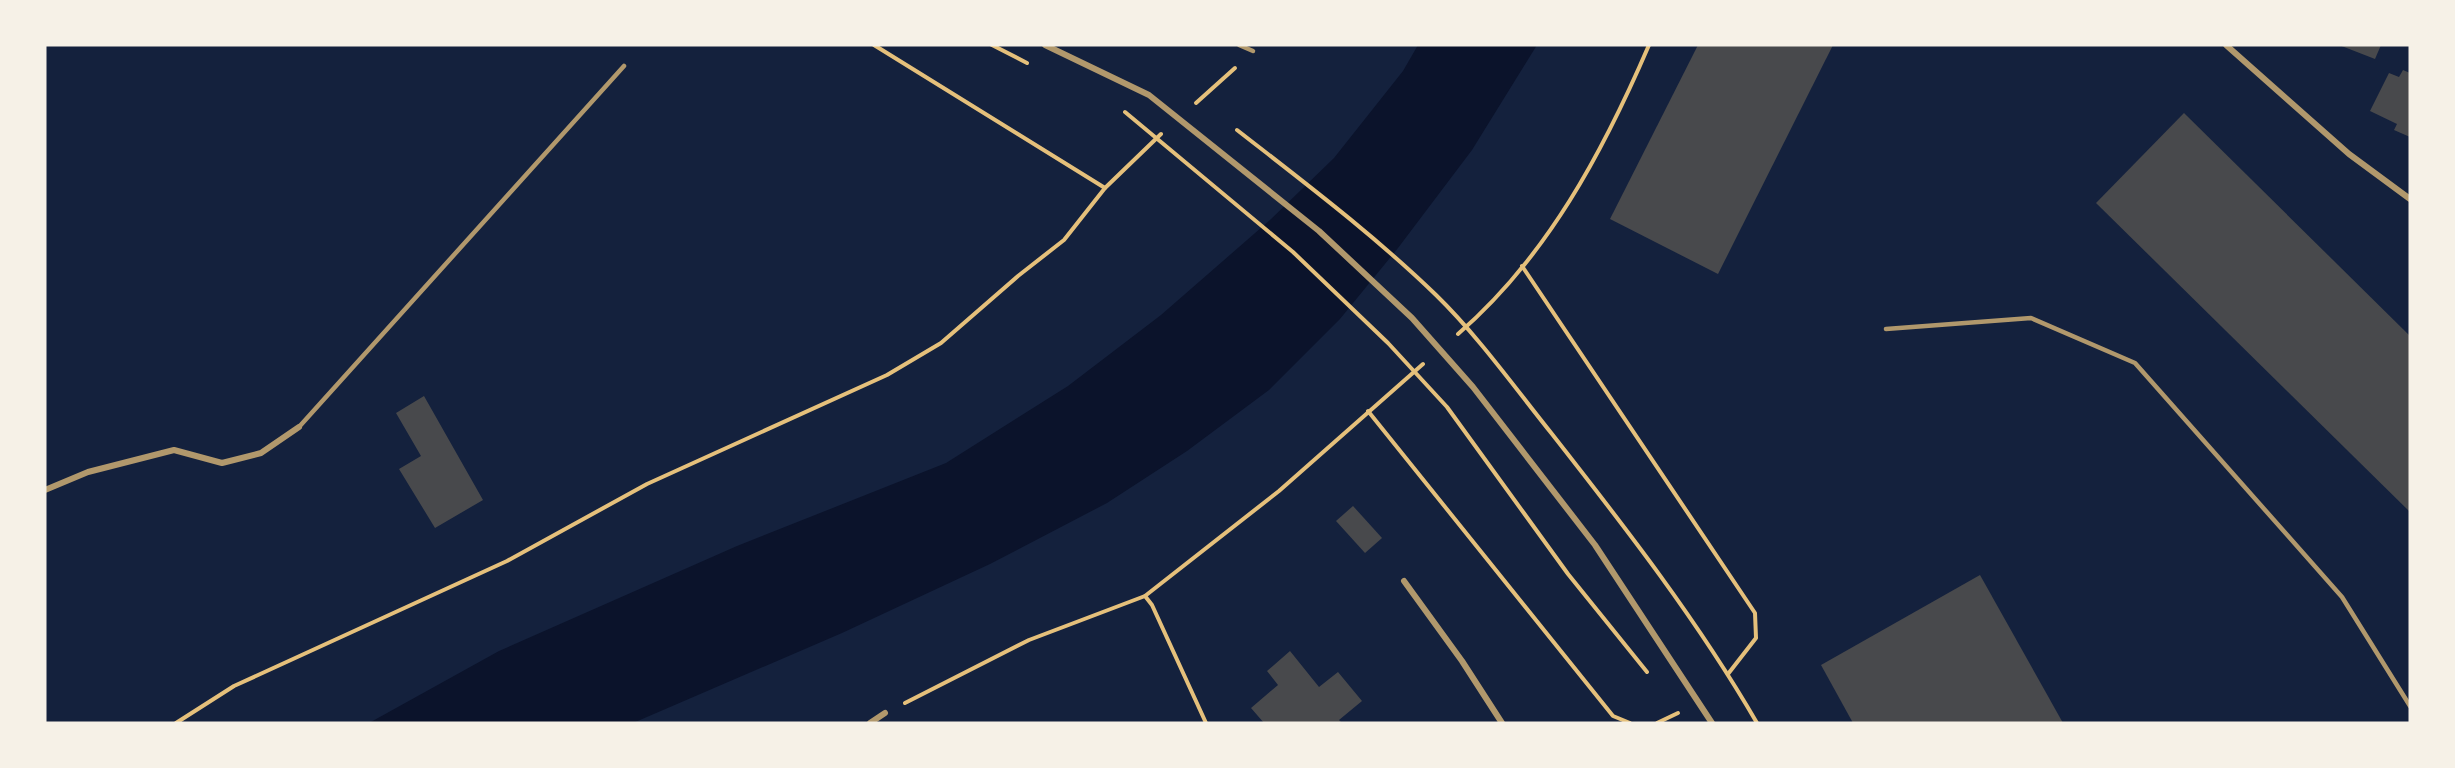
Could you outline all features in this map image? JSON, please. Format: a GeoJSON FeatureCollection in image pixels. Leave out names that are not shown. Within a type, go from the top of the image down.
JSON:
{"type":"FeatureCollection","features":[{"type":"Feature","properties":{"kind":"street"},"geometry":{"type":"LineString","coordinates":[[1045,45],[1149,95],[1319,231],[1412,318],[1473,387],[1595,545],[1712,723]]}},
{"type":"Feature","properties":{"kind":"street"},"geometry":{"type":"LineString","coordinates":[[2226,45],[2349,154],[2410,199]]}},
{"type":"Feature","properties":{"kind":"street"},"geometry":{"type":"LineString","coordinates":[[45,490],[88,472],[174,450],[222,463],[261,453],[299,427]]}},
{"type":"Feature","properties":{"kind":"street"},"geometry":{"type":"LineString","coordinates":[[1404,581],[1462,661],[1502,723]]}},
{"type":"Feature","properties":{"kind":"street"},"geometry":{"type":"LineString","coordinates":[[870,723],[885,713]]}},
{"type":"Feature","properties":{"kind":"lane"},"geometry":{"type":"LineString","coordinates":[[1239,45],[1253,51]]}},
{"type":"Feature","properties":{"kind":"lane"},"geometry":{"type":"LineString","coordinates":[[299,427],[624,66]]}},
{"type":"Feature","properties":{"kind":"lane"},"geometry":{"type":"LineString","coordinates":[[1887,329],[2031,318],[2135,363],[2342,597],[2410,706]]}},
{"type":"Feature","properties":{"kind":"path"},"geometry":{"type":"LineString","coordinates":[[874,45],[1105,188]]}},
{"type":"Feature","properties":{"kind":"path"},"geometry":{"type":"LineString","coordinates":[[1453,338],[1541,245],[1612,128],[1649,45]]}},
{"type":"Feature","properties":{"kind":"path"},"geometry":{"type":"LineString","coordinates":[[1124,112],[1293,252],[1388,343],[1447,407],[1568,574],[1649,676]]}},
{"type":"Feature","properties":{"kind":"path"},"geometry":{"type":"LineString","coordinates":[[176,723],[234,686],[507,561],[647,484],[887,375],[941,343],[1018,276],[1064,240],[1105,188],[1139,154]]}},
{"type":"Feature","properties":{"kind":"path"},"geometry":{"type":"LineString","coordinates":[[1522,266],[1755,613],[1756,638],[1728,674]]}},
{"type":"Feature","properties":{"kind":"path"},"geometry":{"type":"LineString","coordinates":[[885,713],[1029,639],[1145,596],[1279,491],[1428,360]]}},
{"type":"Feature","properties":{"kind":"path"},"geometry":{"type":"LineString","coordinates":[[1496,364],[1624,525],[1728,674],[1756,723]]}},
{"type":"Feature","properties":{"kind":"path"},"geometry":{"type":"LineString","coordinates":[[1368,411],[1613,716],[1630,723]]}},
{"type":"Feature","properties":{"kind":"path"},"geometry":{"type":"LineString","coordinates":[[1145,596],[1152,605],[1206,723]]}},
{"type":"Feature","properties":{"kind":"path"},"geometry":{"type":"LineString","coordinates":[[1672,704],[1685,723]]}},
{"type":"Feature","properties":{"kind":"path"},"geometry":{"type":"LineString","coordinates":[[1657,723],[1679,713]]}},
{"type":"Feature","properties":{"kind":"water"},"geometry":{"type":"Polygon","coordinates":[[[1418,45],[1537,45],[1472,150],[1398,248],[1340,319],[1269,390],[1187,451],[1107,503],[990,564],[842,633],[633,723],[369,723],[499,651],[737,546],[946,463],[1068,386],[1161,315],[1270,220],[1334,158],[1403,71],[1418,45]]]}},
{"type":"Feature","properties":{"kind":"building"},"geometry":{"type":"Polygon","coordinates":[[[1698,45],[1833,45],[1718,274],[1610,219],[1698,45]]]}},
{"type":"Feature","properties":{"kind":"building"},"geometry":{"type":"Polygon","coordinates":[[[2339,45],[2381,45],[2375,59],[2339,45]]]}},
{"type":"Feature","properties":{"kind":"building"},"geometry":{"type":"Polygon","coordinates":[[[2403,70],[2410,73],[2410,137],[2394,130],[2397,124],[2370,111],[2389,73],[2399,77],[2403,70]]]}},
{"type":"Feature","properties":{"kind":"building"},"geometry":{"type":"Polygon","coordinates":[[[2184,113],[2410,336],[2410,512],[2096,203],[2184,113]]]}},
{"type":"Feature","properties":{"kind":"building"},"geometry":{"type":"Polygon","coordinates":[[[424,396],[483,500],[435,528],[399,469],[421,456],[396,413],[424,396]]]}},
{"type":"Feature","properties":{"kind":"building"},"geometry":{"type":"Polygon","coordinates":[[[1353,506],[1382,538],[1365,553],[1336,521],[1353,506]]]}},
{"type":"Feature","properties":{"kind":"building"},"geometry":{"type":"Polygon","coordinates":[[[1980,575],[2063,723],[1853,723],[1821,665],[1980,575]]]}},
{"type":"Feature","properties":{"kind":"building"},"geometry":{"type":"Polygon","coordinates":[[[1290,651],[1319,687],[1338,672],[1362,701],[1339,720],[1342,723],[1264,723],[1251,708],[1278,685],[1267,671],[1290,651]]]}}]}
